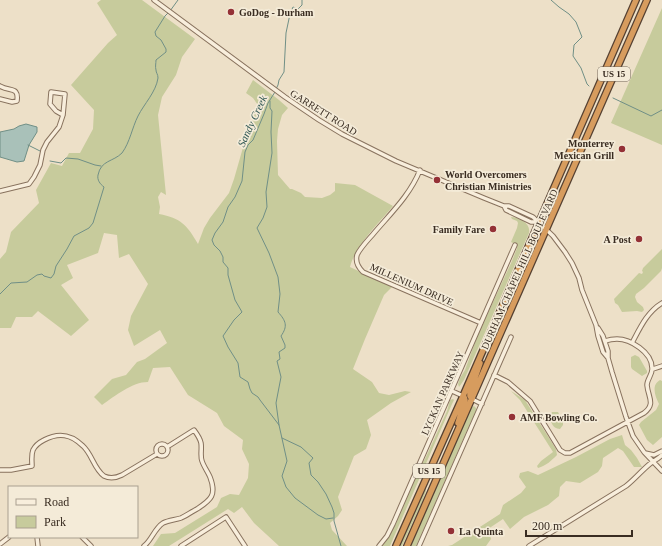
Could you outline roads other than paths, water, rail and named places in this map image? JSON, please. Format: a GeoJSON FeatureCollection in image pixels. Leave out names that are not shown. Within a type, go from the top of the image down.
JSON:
{"type":"FeatureCollection","features":[{"type":"Feature","properties":{"kind":"highway","name":"DURHAM-CHAPEL HILL BOULEVARD"},"geometry":{"type":"LineString","coordinates":[[396,546],[636,0]]}},
{"type":"Feature","properties":{"kind":"highway","name":"DURHAM-CHAPEL HILL BOULEVARD"},"geometry":{"type":"LineString","coordinates":[[407,546],[646,2]]}},
{"type":"Feature","properties":{"kind":"highway"},"geometry":{"type":"LineString","coordinates":[[472,399],[470,392],[489,334]]}},
{"type":"Feature","properties":{"kind":"highway"},"geometry":{"type":"LineString","coordinates":[[452,445],[465,402],[465,398],[462,396]]}},
{"type":"Feature","properties":{"kind":"street","name":"GARRETT ROAD"},"geometry":{"type":"LineString","coordinates":[[154,0],[282,94],[342,134],[386,156],[504,206],[506,210],[531,222],[538,222],[546,229],[561,246],[572,263],[596,325],[605,341],[608,351],[608,358],[628,422],[636,440],[652,462],[662,471]]}},
{"type":"Feature","properties":{"kind":"street"},"geometry":{"type":"LineString","coordinates":[[0,86],[14,90],[18,94],[17,101],[12,102],[0,99]]}},
{"type":"Feature","properties":{"kind":"street"},"geometry":{"type":"LineString","coordinates":[[0,191],[29,184],[34,177],[40,165],[43,150],[47,142],[59,127],[63,115],[65,94],[51,92],[50,104],[56,111],[63,115]]}},
{"type":"Feature","properties":{"kind":"street","name":"MILLENIUM DRIVE"},"geometry":{"type":"LineString","coordinates":[[420,170],[407,195],[364,244],[358,255],[357,263],[363,272],[481,324]]}},
{"type":"Feature","properties":{"kind":"street","name":"LYCKAN PARKWAY"},"geometry":{"type":"LineString","coordinates":[[379,546],[394,524],[515,245]]}},
{"type":"Feature","properties":{"kind":"street"},"geometry":{"type":"LineString","coordinates":[[632,343],[644,320],[656,307],[662,303]]}},
{"type":"Feature","properties":{"kind":"street","name":"GARRETT ROAD"},"geometry":{"type":"LineString","coordinates":[[596,325],[603,352],[608,358]]}},
{"type":"Feature","properties":{"kind":"street"},"geometry":{"type":"LineString","coordinates":[[419,546],[510,337]]}},
{"type":"Feature","properties":{"kind":"street"},"geometry":{"type":"LineString","coordinates":[[494,375],[508,382],[530,401],[560,450],[565,453],[570,453],[644,413],[649,408],[651,400],[647,384],[653,369],[648,356],[632,343],[627,341],[616,339],[605,341]]}},
{"type":"Feature","properties":{"kind":"street"},"geometry":{"type":"LineString","coordinates":[[653,369],[662,366]]}},
{"type":"Feature","properties":{"kind":"street"},"geometry":{"type":"LineString","coordinates":[[452,391],[462,396]]}},
{"type":"Feature","properties":{"kind":"street"},"geometry":{"type":"LineString","coordinates":[[472,399],[482,404]]}},
{"type":"Feature","properties":{"kind":"street"},"geometry":{"type":"LineString","coordinates":[[144,546],[162,524],[166,521],[182,518],[200,507],[209,500],[213,494],[211,479],[201,460],[201,442],[194,430],[167,447]]}},
{"type":"Feature","properties":{"kind":"street"},"geometry":{"type":"LineString","coordinates":[[0,470],[11,470],[32,466],[31,457],[33,450],[40,442],[53,436],[60,435],[75,439],[84,446],[100,472],[107,477],[117,478],[122,476],[157,454]]}},
{"type":"Feature","properties":{"kind":"street"},"geometry":{"type":"LineString","coordinates":[[157,454],[156,450],[158,445],[164,444],[167,447]]}},
{"type":"Feature","properties":{"kind":"street"},"geometry":{"type":"LineString","coordinates":[[157,454],[164,456],[168,451],[167,447]]}},
{"type":"Feature","properties":{"kind":"street"},"geometry":{"type":"LineString","coordinates":[[644,452],[654,455],[662,451]]}},
{"type":"Feature","properties":{"kind":"street"},"geometry":{"type":"LineString","coordinates":[[529,546],[626,486],[652,462],[657,460],[662,455]]}},
{"type":"Feature","properties":{"kind":"street"},"geometry":{"type":"LineString","coordinates":[[183,545],[226,517],[245,546]]}},
{"type":"Feature","properties":{"kind":"street"},"geometry":{"type":"LineString","coordinates":[[0,544],[8,538]]}},
{"type":"Feature","properties":{"kind":"street"},"geometry":{"type":"LineString","coordinates":[[83,538],[91,546]]}},
{"type":"Feature","properties":{"kind":"water"},"geometry":{"type":"Polygon","coordinates":[[[26,124],[37,127],[37,132],[29,145],[24,161],[17,162],[0,157],[0,132],[14,129],[26,124]]]}},
{"type":"Feature","properties":{"kind":"waterway"},"geometry":{"type":"LineString","coordinates":[[170,11],[178,0]]}},
{"type":"Feature","properties":{"kind":"waterway","name":"Sandy Creek"},"geometry":{"type":"LineString","coordinates":[[276,89],[284,72],[286,33],[290,14],[293,7],[298,9],[302,5],[302,0]]}},
{"type":"Feature","properties":{"kind":"waterway"},"geometry":{"type":"LineString","coordinates":[[551,0],[569,14],[576,22],[582,37],[574,45],[573,56],[581,68],[589,86]]}},
{"type":"Feature","properties":{"kind":"waterway"},"geometry":{"type":"LineString","coordinates":[[0,294],[11,283],[27,282],[37,275],[42,274],[51,278],[54,274],[56,266],[74,236],[89,228],[93,223],[104,187],[98,179],[100,170],[102,166],[122,153],[138,116],[157,83],[158,75],[156,72],[156,60],[166,52],[166,49],[161,40],[156,36],[155,32],[168,13]]}},
{"type":"Feature","properties":{"kind":"waterway","name":"Sandy Creek"},"geometry":{"type":"LineString","coordinates":[[275,92],[268,103],[253,140],[248,145],[245,152],[242,181],[235,197],[228,207],[223,222],[212,240],[214,245],[220,251],[223,257],[223,262],[228,268],[228,275],[235,300],[242,312],[234,320],[223,336],[238,363],[240,377],[248,382],[252,393],[258,397],[279,425],[287,461],[282,476],[286,487],[295,498],[318,515],[326,519],[333,518]]}},
{"type":"Feature","properties":{"kind":"waterway"},"geometry":{"type":"LineString","coordinates":[[613,98],[651,116],[662,110]]}},
{"type":"Feature","properties":{"kind":"waterway"},"geometry":{"type":"LineString","coordinates":[[270,101],[270,108],[272,111],[272,153],[266,192],[267,207],[257,228],[278,277],[280,294],[278,312],[283,318],[285,324],[285,329],[281,336],[285,348],[279,352],[280,359],[277,361],[281,377],[276,403],[279,425]]}},
{"type":"Feature","properties":{"kind":"waterway"},"geometry":{"type":"LineString","coordinates":[[28,145],[40,151]]}},
{"type":"Feature","properties":{"kind":"waterway"},"geometry":{"type":"LineString","coordinates":[[50,161],[61,163],[66,158],[78,159],[101,166]]}},
{"type":"Feature","properties":{"kind":"waterway","name":"Sandy Creek"},"geometry":{"type":"LineString","coordinates":[[282,438],[301,447],[313,458],[309,463],[311,475],[326,494],[332,507],[341,546]]}},
{"type":"Feature","properties":{"kind":"place","name":"GoDog - Durham"},"geometry":{"type":"Point","coordinates":[231,12]}},
{"type":"Feature","properties":{"kind":"place","name":"Monterrey Mexican Grill"},"geometry":{"type":"Point","coordinates":[622,149]}},
{"type":"Feature","properties":{"kind":"place","name":"World Overcomers Christian Ministries"},"geometry":{"type":"Point","coordinates":[437,180]}},
{"type":"Feature","properties":{"kind":"place","name":"Family Fare"},"geometry":{"type":"Point","coordinates":[493,229]}},
{"type":"Feature","properties":{"kind":"place","name":"A Post"},"geometry":{"type":"Point","coordinates":[639,239]}},
{"type":"Feature","properties":{"kind":"place","name":"AMF Bowling Co."},"geometry":{"type":"Point","coordinates":[512,417]}},
{"type":"Feature","properties":{"kind":"place","name":"La Quinta"},"geometry":{"type":"Point","coordinates":[451,531]}}]}
